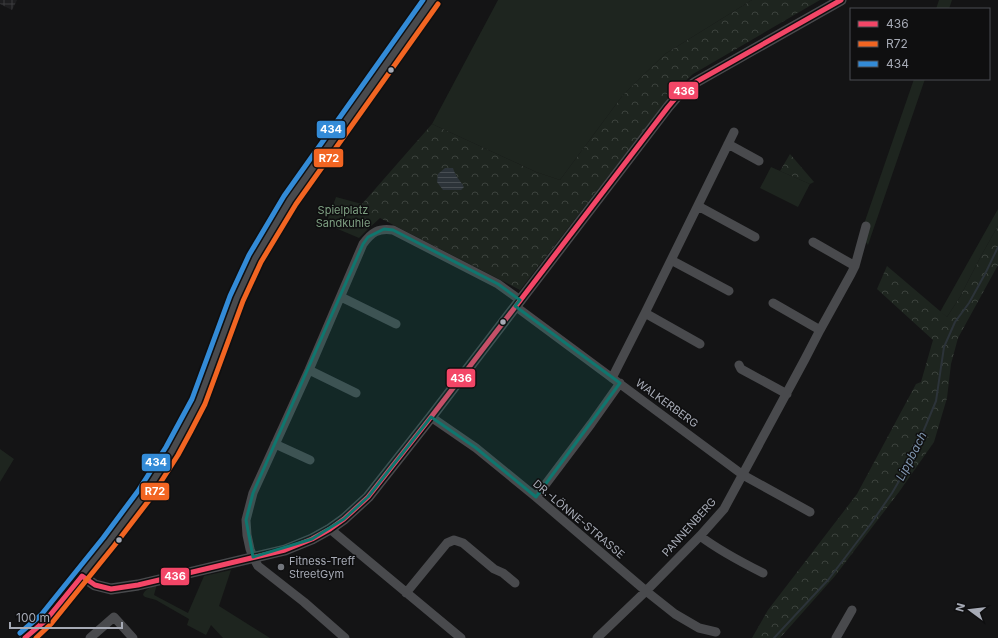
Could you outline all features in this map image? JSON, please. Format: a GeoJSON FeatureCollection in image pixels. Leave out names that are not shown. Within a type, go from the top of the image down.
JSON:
{"type":"FeatureCollection","features":[{"type":"Feature","properties":{"kind":"street"},"geometry":{"type":"LineString","coordinates":[[25,638],[46,620],[109,542],[144,495],[172,451],[198,402],[238,298],[252,266],[290,200],[432,0]]}},
{"type":"Feature","properties":{"kind":"street"},"geometry":{"type":"LineString","coordinates":[[82,576],[95,585],[111,589],[121,588],[285,550],[312,539],[344,519],[368,497],[679,94],[696,82],[841,0]]}},
{"type":"Feature","properties":{"kind":"street"},"geometry":{"type":"LineString","coordinates":[[536,497],[591,424],[616,380],[645,313],[734,132]]}},
{"type":"Feature","properties":{"kind":"street"},"geometry":{"type":"LineString","coordinates":[[728,144],[759,161]]}},
{"type":"Feature","properties":{"kind":"street"},"geometry":{"type":"LineString","coordinates":[[698,206],[755,237]]}},
{"type":"Feature","properties":{"kind":"street","name":"PANNENBERG"},"geometry":{"type":"LineString","coordinates":[[597,638],[646,591],[700,536],[724,509],[851,274],[855,266],[866,226]]}},
{"type":"Feature","properties":{"kind":"street","name":"WALKERBERG"},"geometry":{"type":"LineString","coordinates":[[253,557],[247,535],[246,520],[253,493],[309,370],[363,244],[368,237],[384,229],[393,230],[498,284],[517,303],[616,380],[743,474],[810,512]]}},
{"type":"Feature","properties":{"kind":"street"},"geometry":{"type":"LineString","coordinates":[[813,242],[855,266]]}},
{"type":"Feature","properties":{"kind":"street"},"geometry":{"type":"LineString","coordinates":[[671,260],[729,291]]}},
{"type":"Feature","properties":{"kind":"street"},"geometry":{"type":"LineString","coordinates":[[341,297],[396,324]]}},
{"type":"Feature","properties":{"kind":"street"},"geometry":{"type":"LineString","coordinates":[[773,303],[820,330]]}},
{"type":"Feature","properties":{"kind":"street"},"geometry":{"type":"LineString","coordinates":[[645,313],[700,344]]}},
{"type":"Feature","properties":{"kind":"street"},"geometry":{"type":"LineString","coordinates":[[739,365],[741,369],[787,394]]}},
{"type":"Feature","properties":{"kind":"street"},"geometry":{"type":"LineString","coordinates":[[309,370],[356,393]]}},
{"type":"Feature","properties":{"kind":"street","name":"DR.-LÖNNE-STRASSE"},"geometry":{"type":"LineString","coordinates":[[430,417],[476,448],[675,614],[698,628],[716,632]]}},
{"type":"Feature","properties":{"kind":"street"},"geometry":{"type":"LineString","coordinates":[[275,444],[310,460]]}},
{"type":"Feature","properties":{"kind":"street"},"geometry":{"type":"LineString","coordinates":[[330,529],[461,638]]}},
{"type":"Feature","properties":{"kind":"street"},"geometry":{"type":"LineString","coordinates":[[700,536],[712,546],[763,573]]}},
{"type":"Feature","properties":{"kind":"street"},"geometry":{"type":"LineString","coordinates":[[406,593],[447,543],[454,540],[463,543],[494,569],[503,573],[515,584]]}},
{"type":"Feature","properties":{"kind":"street"},"geometry":{"type":"LineString","coordinates":[[253,557],[258,566],[304,602],[345,638]]}},
{"type":"Feature","properties":{"kind":"street"},"geometry":{"type":"LineString","coordinates":[[836,638],[852,610]]}},
{"type":"Feature","properties":{"kind":"street"},"geometry":{"type":"LineString","coordinates":[[90,638],[114,617],[133,638]]}},
{"type":"Feature","properties":{"kind":"highlighted area"},"geometry":{"type":"Polygon","coordinates":[[[384,229],[393,230],[498,284],[520,300],[515,306],[620,383],[536,497],[476,448],[431,417],[368,497],[344,519],[312,539],[253,557],[246,520],[253,493],[363,244],[368,237],[384,229]]]}},
{"type":"Feature","properties":{"kind":"shaded area"},"geometry":{"type":"Polygon","coordinates":[[[0,0],[17,0],[12,10],[0,4],[0,0]]]}},
{"type":"Feature","properties":{"kind":"shaded area"},"geometry":{"type":"Polygon","coordinates":[[[445,168],[453,168],[456,176],[464,187],[461,190],[443,190],[437,182],[438,174],[445,168]]]}},
{"type":"Feature","properties":{"kind":"green space"},"geometry":{"type":"Polygon","coordinates":[[[498,0],[752,0],[665,54],[623,95],[560,180],[536,172],[432,124],[498,0]]]}},
{"type":"Feature","properties":{"kind":"green space"},"geometry":{"type":"Polygon","coordinates":[[[752,0],[820,0],[693,74],[671,95],[520,290],[380,218],[368,229],[355,220],[362,204],[432,124],[536,172],[560,180],[623,95],[665,54],[752,0]]]}},
{"type":"Feature","properties":{"kind":"green space"},"geometry":{"type":"Polygon","coordinates":[[[939,0],[952,0],[949,8],[936,8],[939,0]]]}},
{"type":"Feature","properties":{"kind":"green space"},"geometry":{"type":"Polygon","coordinates":[[[914,80],[925,80],[868,245],[861,236],[914,80]]]}},
{"type":"Feature","properties":{"kind":"green space"},"geometry":{"type":"Polygon","coordinates":[[[790,154],[814,182],[810,184],[780,171],[790,154]]]}},
{"type":"Feature","properties":{"kind":"green space"},"geometry":{"type":"Polygon","coordinates":[[[771,167],[810,184],[798,207],[760,188],[771,167]]]}},
{"type":"Feature","properties":{"kind":"green space","name":"Spielplatz Sandkuhle"},"geometry":{"type":"Polygon","coordinates":[[[336,197],[362,204],[356,220],[368,229],[359,238],[326,224],[336,197]]]}},
{"type":"Feature","properties":{"kind":"green space"},"geometry":{"type":"Polygon","coordinates":[[[998,209],[998,226],[960,297],[947,317],[940,312],[998,209]]]}},
{"type":"Feature","properties":{"kind":"green space"},"geometry":{"type":"Polygon","coordinates":[[[998,226],[998,265],[958,338],[951,364],[947,398],[934,442],[899,492],[835,576],[780,638],[752,638],[768,610],[857,494],[916,384],[921,382],[933,340],[877,289],[887,266],[947,317],[960,297],[998,226]]]}},
{"type":"Feature","properties":{"kind":"green space"},"geometry":{"type":"Polygon","coordinates":[[[0,449],[14,459],[0,482],[0,449]]]}},
{"type":"Feature","properties":{"kind":"green space"},"geometry":{"type":"Polygon","coordinates":[[[231,570],[219,606],[270,638],[223,638],[211,625],[206,635],[187,625],[189,619],[156,600],[143,595],[147,590],[157,584],[154,595],[188,613],[204,576],[231,570]]]}},
{"type":"Feature","properties":{"kind":"waterway","name":"Lippbach"},"geometry":{"type":"LineString","coordinates":[[774,638],[828,580],[870,525],[892,493],[909,464],[936,401],[944,347],[955,322],[969,303],[998,247]]}},
{"type":"Feature","properties":{"kind":"transit line","name":"434"},"geometry":{"type":"LineString","coordinates":[[20,633],[41,615],[103,538],[138,491],[166,447],[192,399],[230,296],[249,255],[284,196],[423,0]]}},
{"type":"Feature","properties":{"kind":"transit line","name":"436"},"geometry":{"type":"LineString","coordinates":[[25,638],[46,620],[82,576],[95,585],[111,589],[138,585],[285,550],[312,539],[344,519],[368,497],[679,94],[696,82],[841,0]]}},
{"type":"Feature","properties":{"kind":"transit line","name":"R72"},"geometry":{"type":"LineString","coordinates":[[36,638],[51,624],[114,546],[150,499],[178,455],[205,404],[243,301],[261,262],[296,204],[438,4]]}},
{"type":"Feature","properties":{"kind":"place","name":"Fitness-Treff StreetGym"},"geometry":{"type":"Point","coordinates":[281,567]}}]}
